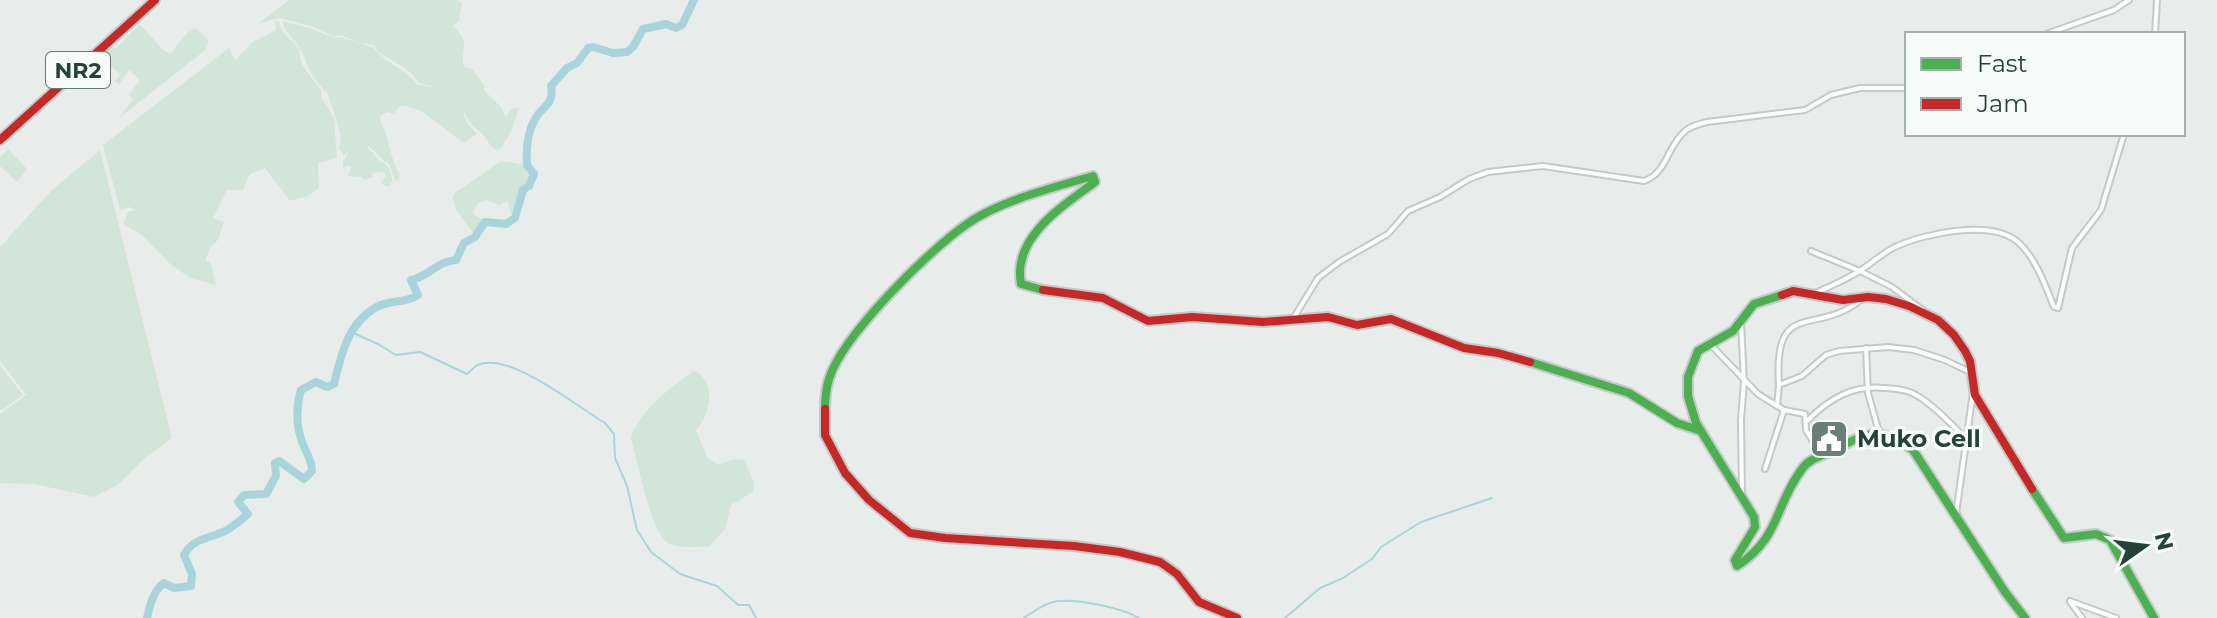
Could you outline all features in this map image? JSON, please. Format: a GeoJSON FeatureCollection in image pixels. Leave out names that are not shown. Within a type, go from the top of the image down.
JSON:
{"type":"FeatureCollection","features":[{"type":"Feature","properties":{"kind":"main road","name":"NR2"},"geometry":{"type":"LineString","coordinates":[[0,140],[155,0]]}},
{"type":"Feature","properties":{"kind":"main road"},"geometry":{"type":"LineString","coordinates":[[1237,618],[1199,602],[1177,574],[1160,562],[1120,552],[1074,546],[910,533],[869,500],[845,473],[825,435],[825,398],[829,377],[842,353],[887,297],[968,223],[1031,194],[1095,177],[1095,182],[1067,201],[1027,245],[1018,263],[1017,274],[1021,284],[1068,295],[1094,295],[1115,301],[1154,322],[1192,317],[1263,322],[1328,317],[1357,325],[1391,319],[1464,348],[1498,353],[1629,393],[1677,423],[1701,431]]}},
{"type":"Feature","properties":{"kind":"main road"},"geometry":{"type":"LineString","coordinates":[[2025,618],[1913,450],[1886,432],[1856,438],[1803,468],[1770,539],[1739,566],[1736,565],[1737,555],[1755,527],[1754,517],[1701,431],[1691,407],[1688,377],[1698,351],[1733,331],[1754,304],[1793,291],[1843,300],[1868,297],[1886,299],[1932,317],[1954,335],[1970,361],[1973,389],[2060,534],[2065,538],[2096,534],[2110,540],[2154,618]]}},
{"type":"Feature","properties":{"kind":"street"},"geometry":{"type":"LineString","coordinates":[[2052,32],[2114,10],[2129,0]]}},
{"type":"Feature","properties":{"kind":"street"},"geometry":{"type":"LineString","coordinates":[[2155,32],[2157,0]]}},
{"type":"Feature","properties":{"kind":"street"},"geometry":{"type":"LineString","coordinates":[[1293,319],[1318,278],[1388,234],[1408,211],[1440,197],[1469,179],[1488,172],[1543,166],[1644,181],[1659,173],[1673,146],[1684,131],[1693,126],[1805,110],[1831,95],[1860,88],[1905,88]]}},
{"type":"Feature","properties":{"kind":"street"},"geometry":{"type":"LineString","coordinates":[[1813,294],[1860,271],[1893,248],[1918,238],[1945,232],[1994,232],[2008,236],[2027,252],[2054,307],[2058,308],[2072,248],[2101,210],[2123,136]]}},
{"type":"Feature","properties":{"kind":"street"},"geometry":{"type":"LineString","coordinates":[[1811,251],[1860,271],[1904,295],[1932,317]]}},
{"type":"Feature","properties":{"kind":"street"},"geometry":{"type":"LineString","coordinates":[[1777,406],[1777,355],[1786,332],[1803,322],[1853,307],[1861,300]]}},
{"type":"Feature","properties":{"kind":"street"},"geometry":{"type":"LineString","coordinates":[[1741,322],[1743,499]]}},
{"type":"Feature","properties":{"kind":"street"},"geometry":{"type":"LineString","coordinates":[[1710,343],[1744,382],[1784,410],[1802,412],[1807,421],[1806,430],[1815,445],[1816,459]]}},
{"type":"Feature","properties":{"kind":"street"},"geometry":{"type":"LineString","coordinates":[[1779,385],[1802,376],[1826,355],[1866,348],[1914,350],[1972,373]]}},
{"type":"Feature","properties":{"kind":"street"},"geometry":{"type":"LineString","coordinates":[[1866,348],[1868,387],[1879,433]]}},
{"type":"Feature","properties":{"kind":"street"},"geometry":{"type":"LineString","coordinates":[[1807,421],[1833,398],[1848,391],[1868,387],[1905,390],[1920,397],[1968,441]]}},
{"type":"Feature","properties":{"kind":"street"},"geometry":{"type":"LineString","coordinates":[[1956,516],[1973,389]]}},
{"type":"Feature","properties":{"kind":"street"},"geometry":{"type":"LineString","coordinates":[[1765,469],[1784,410]]}},
{"type":"Feature","properties":{"kind":"street"},"geometry":{"type":"LineString","coordinates":[[2082,618],[2070,601],[2116,618]]}},
{"type":"Feature","properties":{"kind":"green space"},"geometry":{"type":"Polygon","coordinates":[[[289,0],[458,0],[462,3],[459,21],[453,26],[464,42],[464,67],[473,70],[484,85],[484,90],[506,117],[511,109],[519,108],[513,125],[498,151],[471,124],[465,113],[467,123],[477,134],[464,142],[425,114],[400,106],[394,114],[387,112],[381,115],[380,120],[400,174],[398,181],[389,164],[366,145],[387,165],[392,176],[391,184],[389,187],[381,184],[386,176],[384,172],[372,173],[373,177],[364,180],[362,177],[348,176],[351,166],[343,167],[343,161],[349,152],[344,155],[339,148],[339,128],[328,93],[314,77],[283,21],[334,38],[373,47],[377,51],[374,45],[339,35],[334,37],[314,27],[278,18],[258,24],[289,0]],[[377,51],[417,84],[441,89],[419,83],[410,72],[377,51]]]}},
{"type":"Feature","properties":{"kind":"green space"},"geometry":{"type":"Polygon","coordinates":[[[275,21],[298,47],[302,65],[321,90],[322,98],[334,118],[337,158],[318,163],[319,188],[308,196],[290,201],[265,168],[250,174],[243,190],[227,190],[213,218],[224,222],[206,260],[211,264],[216,285],[190,278],[169,263],[142,235],[123,224],[128,212],[134,210],[130,207],[120,210],[103,145],[229,48],[235,61],[251,43],[276,30],[275,21]]]}},
{"type":"Feature","properties":{"kind":"green space"},"geometry":{"type":"Polygon","coordinates":[[[140,24],[170,54],[187,33],[196,28],[209,41],[204,51],[119,118],[133,99],[129,95],[140,80],[129,70],[119,84],[114,81],[120,75],[112,67],[104,69],[99,78],[96,70],[88,74],[85,67],[110,46],[116,48],[140,24]]]}},
{"type":"Feature","properties":{"kind":"green space"},"geometry":{"type":"Polygon","coordinates":[[[8,149],[27,169],[17,182],[0,166],[0,157],[8,149]]]}},
{"type":"Feature","properties":{"kind":"green space"},"geometry":{"type":"Polygon","coordinates":[[[100,150],[172,438],[145,458],[119,484],[94,497],[34,484],[0,483],[0,414],[26,395],[0,361],[0,247],[52,190],[100,150]]]}},
{"type":"Feature","properties":{"kind":"green space"},"geometry":{"type":"Polygon","coordinates":[[[501,161],[521,164],[530,173],[526,185],[519,189],[512,217],[507,201],[499,205],[486,200],[477,204],[473,214],[483,220],[474,234],[457,211],[452,198],[501,161]]]}},
{"type":"Feature","properties":{"kind":"green space"},"geometry":{"type":"Polygon","coordinates":[[[0,365],[23,395],[2,410],[0,410],[0,365]]]}},
{"type":"Feature","properties":{"kind":"green space"},"geometry":{"type":"Polygon","coordinates":[[[694,371],[706,382],[709,390],[708,407],[696,430],[707,457],[718,465],[733,459],[744,460],[754,482],[753,492],[731,505],[725,529],[709,547],[669,544],[659,533],[631,438],[648,410],[694,371]]]}},
{"type":"Feature","properties":{"kind":"waterway"},"geometry":{"type":"LineString","coordinates":[[147,618],[155,594],[164,583],[174,588],[191,586],[192,574],[184,555],[188,549],[227,530],[248,514],[238,502],[244,495],[266,494],[276,476],[275,463],[279,461],[304,479],[312,471],[298,426],[301,390],[316,382],[327,387],[334,384],[348,338],[361,319],[381,305],[418,295],[411,280],[456,260],[464,243],[475,237],[485,222],[506,224],[515,218],[523,190],[529,186],[534,174],[527,165],[530,130],[550,101],[551,86],[567,68],[577,63],[588,48],[613,53],[627,52],[643,29],[666,24],[676,28],[682,25],[694,0]]}},
{"type":"Feature","properties":{"kind":"waterway"},"geometry":{"type":"LineString","coordinates":[[351,332],[396,355],[420,352],[467,374],[476,366],[489,363],[505,365],[542,382],[605,423],[614,434],[615,458],[627,486],[637,530],[651,552],[680,574],[717,586],[738,605],[749,605],[756,618]]}},
{"type":"Feature","properties":{"kind":"waterway"},"geometry":{"type":"LineString","coordinates":[[1285,618],[1320,588],[1343,578],[1372,559],[1381,547],[1421,522],[1492,498]]}},
{"type":"Feature","properties":{"kind":"waterway"},"geometry":{"type":"LineString","coordinates":[[1024,618],[1058,601],[1088,603],[1139,618]]}},
{"type":"Feature","properties":{"kind":"traffic: fast"},"geometry":{"type":"LineString","coordinates":[[825,409],[829,379],[851,340],[889,295],[931,253],[967,224],[995,208],[1093,176],[1095,182],[1055,212],[1032,237],[1024,252],[1020,267],[1021,284],[1043,290]]}},
{"type":"Feature","properties":{"kind":"traffic: fast"},"geometry":{"type":"LineString","coordinates":[[1782,295],[1754,304],[1733,331],[1698,351],[1688,377],[1688,396],[1696,423],[1754,517],[1755,527],[1735,560],[1737,566],[1762,544],[1793,483],[1807,463],[1861,437],[1880,434],[1913,450],[2025,618]]}},
{"type":"Feature","properties":{"kind":"traffic: fast"},"geometry":{"type":"LineString","coordinates":[[1530,362],[1629,393],[1677,423],[1701,431]]}},
{"type":"Feature","properties":{"kind":"traffic: fast"},"geometry":{"type":"LineString","coordinates":[[2032,489],[2064,538],[2096,534],[2110,540],[2154,618]]}},
{"type":"Feature","properties":{"kind":"traffic: jam"},"geometry":{"type":"LineString","coordinates":[[0,140],[155,0]]}},
{"type":"Feature","properties":{"kind":"traffic: jam"},"geometry":{"type":"LineString","coordinates":[[1043,290],[1103,298],[1148,321],[1192,317],[1263,322],[1328,317],[1357,325],[1391,319],[1464,348],[1530,362]]}},
{"type":"Feature","properties":{"kind":"traffic: jam"},"geometry":{"type":"LineString","coordinates":[[1782,295],[1793,291],[1843,300],[1868,297],[1886,299],[1938,320],[1965,351],[1970,361],[1975,395],[2032,489]]}},
{"type":"Feature","properties":{"kind":"traffic: jam"},"geometry":{"type":"LineString","coordinates":[[825,409],[825,435],[845,473],[869,500],[910,533],[1074,546],[1120,552],[1160,562],[1177,574],[1199,602],[1237,618]]}},
{"type":"Feature","properties":{"kind":"place","name":"Muko Cell"},"geometry":{"type":"Point","coordinates":[1829,439]}}]}
